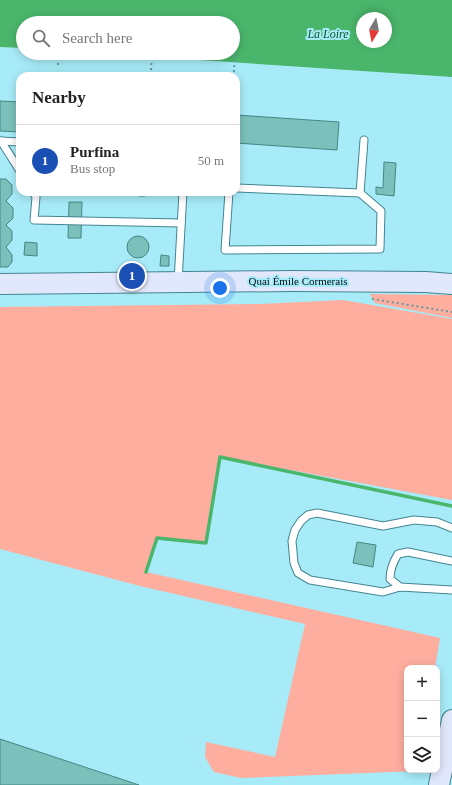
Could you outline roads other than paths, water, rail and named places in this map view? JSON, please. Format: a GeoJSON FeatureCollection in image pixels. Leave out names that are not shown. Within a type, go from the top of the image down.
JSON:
{"type":"FeatureCollection","features":[{"type":"Feature","properties":{"kind":"main road","name":"Quai Émile Cormerais"},"geometry":{"type":"LineString","coordinates":[[0,284],[292,281],[426,282],[452,284]]}},
{"type":"Feature","properties":{"kind":"main road"},"geometry":{"type":"LineString","coordinates":[[439,785],[452,720]]}},
{"type":"Feature","properties":{"kind":"lane"},"geometry":{"type":"LineString","coordinates":[[360,193],[364,140]]}},
{"type":"Feature","properties":{"kind":"lane"},"geometry":{"type":"LineString","coordinates":[[1,141],[16,142]]}},
{"type":"Feature","properties":{"kind":"lane"},"geometry":{"type":"LineString","coordinates":[[1,141],[16,165]]}},
{"type":"Feature","properties":{"kind":"lane"},"geometry":{"type":"LineString","coordinates":[[229,196],[225,250],[380,249],[381,212],[360,193],[240,188]]}},
{"type":"Feature","properties":{"kind":"lane"},"geometry":{"type":"LineString","coordinates":[[36,196],[34,220],[181,223]]}},
{"type":"Feature","properties":{"kind":"lane"},"geometry":{"type":"LineString","coordinates":[[178,282],[183,196]]}},
{"type":"Feature","properties":{"kind":"lane"},"geometry":{"type":"LineString","coordinates":[[452,528],[437,522],[414,520],[384,526],[317,514],[308,515],[295,530],[292,541],[294,563],[298,573],[310,580],[383,592],[400,588],[452,590]]}},
{"type":"Feature","properties":{"kind":"lane"},"geometry":{"type":"LineString","coordinates":[[400,588],[390,578],[390,570],[398,554],[408,552],[452,561]]}},
{"type":"Feature","properties":{"kind":"water","name":"La Loire"},"geometry":{"type":"Polygon","coordinates":[[[0,0],[452,0],[452,77],[199,60],[240,60],[240,16],[16,16],[16,48],[0,47],[0,0]]]}},
{"type":"Feature","properties":{"kind":"waterway"},"geometry":{"type":"LineString","coordinates":[[146,572],[157,538],[206,543],[220,457],[452,506]]}},
{"type":"Feature","properties":{"kind":"place","name":"Purfina"},"geometry":{"type":"Point","coordinates":[132,276]}}]}
